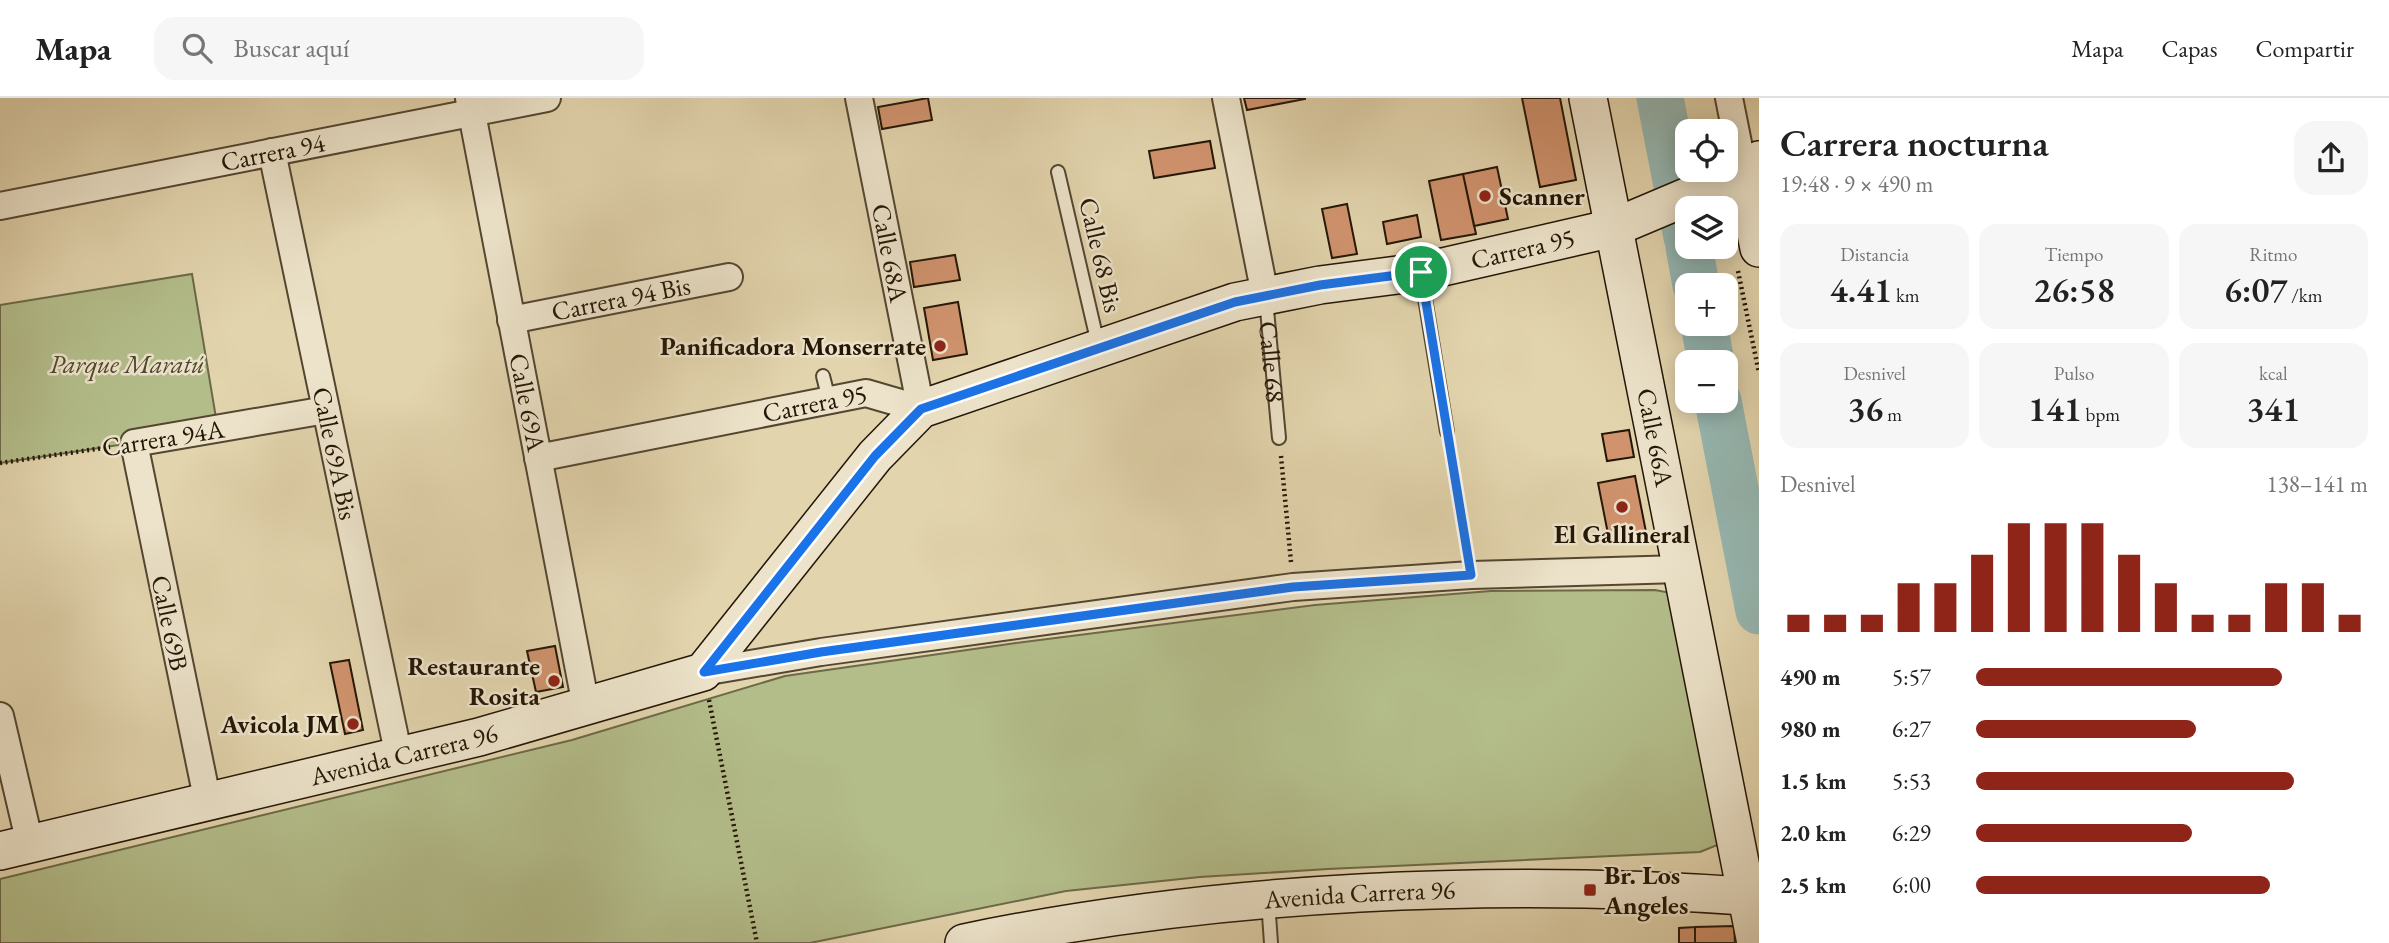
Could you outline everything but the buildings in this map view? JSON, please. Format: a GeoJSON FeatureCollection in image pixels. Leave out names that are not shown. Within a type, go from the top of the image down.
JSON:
{"type":"FeatureCollection","features":[{"type":"Feature","properties":{"kind":"main road","name":"Calle 66A"},"geometry":{"type":"LineString","coordinates":[[1588,98],[1627,223],[1681,569],[1753,897],[1756,943]]}},
{"type":"Feature","properties":{"kind":"main road","name":"Carrera 95"},"geometry":{"type":"LineString","coordinates":[[921,409],[1235,302],[1320,285],[1421,272],[1627,223],[1703,190],[1751,164]]}},
{"type":"Feature","properties":{"kind":"main road"},"geometry":{"type":"LineString","coordinates":[[1748,258],[1751,164]]}},
{"type":"Feature","properties":{"kind":"main road"},"geometry":{"type":"LineString","coordinates":[[704,672],[875,456],[921,409]]}},
{"type":"Feature","properties":{"kind":"main road","name":"Avenida Carrera 96"},"geometry":{"type":"LineString","coordinates":[[15,848],[479,737],[704,672]]}},
{"type":"Feature","properties":{"kind":"main road","name":"Avenida Carrera 96"},"geometry":{"type":"LineString","coordinates":[[964,943],[1068,923],[1268,900],[1490,890],[1590,890],[1753,897]]}},
{"type":"Feature","properties":{"kind":"street","name":"Carrera 94"},"geometry":{"type":"LineString","coordinates":[[0,206],[272,152],[470,105],[547,98]]}},
{"type":"Feature","properties":{"kind":"street","name":"Calle 68A"},"geometry":{"type":"LineString","coordinates":[[859,98],[921,409]]}},
{"type":"Feature","properties":{"kind":"street","name":"Calle 68"},"geometry":{"type":"LineString","coordinates":[[1226,98],[1265,295]]}},
{"type":"Feature","properties":{"kind":"street"},"geometry":{"type":"LineString","coordinates":[[1730,98],[1751,164]]}},
{"type":"Feature","properties":{"kind":"street","name":"Calle 69A"},"geometry":{"type":"LineString","coordinates":[[470,105],[586,706]]}},
{"type":"Feature","properties":{"kind":"street","name":"Calle 69A Bis"},"geometry":{"type":"LineString","coordinates":[[272,152],[399,757]]}},
{"type":"Feature","properties":{"kind":"street","name":"Carrera 94 Bis"},"geometry":{"type":"LineString","coordinates":[[511,320],[729,277]]}},
{"type":"Feature","properties":{"kind":"street","name":"Carrera 95"},"geometry":{"type":"LineString","coordinates":[[538,458],[826,388],[866,393],[921,409]]}},
{"type":"Feature","properties":{"kind":"street","name":"Carrera 94A"},"geometry":{"type":"LineString","coordinates":[[134,443],[326,410]]}},
{"type":"Feature","properties":{"kind":"street","name":"Calle 69B"},"geometry":{"type":"LineString","coordinates":[[134,443],[208,803]]}},
{"type":"Feature","properties":{"kind":"street","name":"Avenida Carrera 96"},"geometry":{"type":"LineString","coordinates":[[704,672],[918,638],[1293,587],[1471,575],[1681,569]]}},
{"type":"Feature","properties":{"kind":"street"},"geometry":{"type":"LineString","coordinates":[[0,716],[15,848]]}},
{"type":"Feature","properties":{"kind":"lane","name":"Calle 68 Bis"},"geometry":{"type":"LineString","coordinates":[[1058,172],[1099,348]]}},
{"type":"Feature","properties":{"kind":"lane"},"geometry":{"type":"LineString","coordinates":[[1421,272],[1447,432]]}},
{"type":"Feature","properties":{"kind":"lane","name":"Calle 68"},"geometry":{"type":"LineString","coordinates":[[1265,295],[1279,438]]}},
{"type":"Feature","properties":{"kind":"lane"},"geometry":{"type":"LineString","coordinates":[[1268,900],[1271,943]]}},
{"type":"Feature","properties":{"kind":"path"},"geometry":{"type":"LineString","coordinates":[[1748,258],[1759,373]]}},
{"type":"Feature","properties":{"kind":"path"},"geometry":{"type":"LineString","coordinates":[[1447,432],[1471,575]]}},
{"type":"Feature","properties":{"kind":"path","name":"Calle 68"},"geometry":{"type":"LineString","coordinates":[[1279,438],[1293,587]]}},
{"type":"Feature","properties":{"kind":"path","name":"Carrera 94A"},"geometry":{"type":"LineString","coordinates":[[0,463],[134,443]]}},
{"type":"Feature","properties":{"kind":"path"},"geometry":{"type":"LineString","coordinates":[[704,672],[757,943]]}},
{"type":"Feature","properties":{"kind":"green space","name":"Parque Maratú"},"geometry":{"type":"Polygon","coordinates":[[[192,274],[218,430],[0,463],[0,305],[192,274]]]}},
{"type":"Feature","properties":{"kind":"green space"},"geometry":{"type":"Polygon","coordinates":[[[1655,590],[1671,593],[1720,844],[1700,852],[1200,877],[1066,891],[810,943],[0,943],[0,879],[572,740],[785,676],[1315,605],[1491,591],[1655,590]]]}},
{"type":"Feature","properties":{"kind":"waterway"},"geometry":{"type":"LineString","coordinates":[[1660,98],[1679,196]]}},
{"type":"Feature","properties":{"kind":"waterway"},"geometry":{"type":"LineString","coordinates":[[1691,259],[1694,273]]}},
{"type":"Feature","properties":{"kind":"waterway"},"geometry":{"type":"LineString","coordinates":[[1706,336],[1709,350]]}},
{"type":"Feature","properties":{"kind":"waterway"},"geometry":{"type":"LineString","coordinates":[[1720,413],[1759,611]]}},
{"type":"Feature","properties":{"kind":"place","name":"Scanner"},"geometry":{"type":"Point","coordinates":[1485,196]}},
{"type":"Feature","properties":{"kind":"place","name":"Panificadora Monserrate"},"geometry":{"type":"Point","coordinates":[940,346]}},
{"type":"Feature","properties":{"kind":"place","name":"El Gallineral"},"geometry":{"type":"Point","coordinates":[1622,507]}},
{"type":"Feature","properties":{"kind":"place","name":"Restaurante Rosita"},"geometry":{"type":"Point","coordinates":[554,681]}},
{"type":"Feature","properties":{"kind":"place","name":"Avicola JM"},"geometry":{"type":"Point","coordinates":[353,724]}},
{"type":"Feature","properties":{"kind":"place","name":"Br. Los Angeles"},"geometry":{"type":"Point","coordinates":[1590,890]}},
{"type":"Feature","properties":{"kind":"route"},"geometry":{"type":"LineString","coordinates":[[1421,272],[1471,575],[1293,587],[821,652],[704,672],[875,456],[921,409],[1235,302],[1320,285],[1421,272]]}}]}
